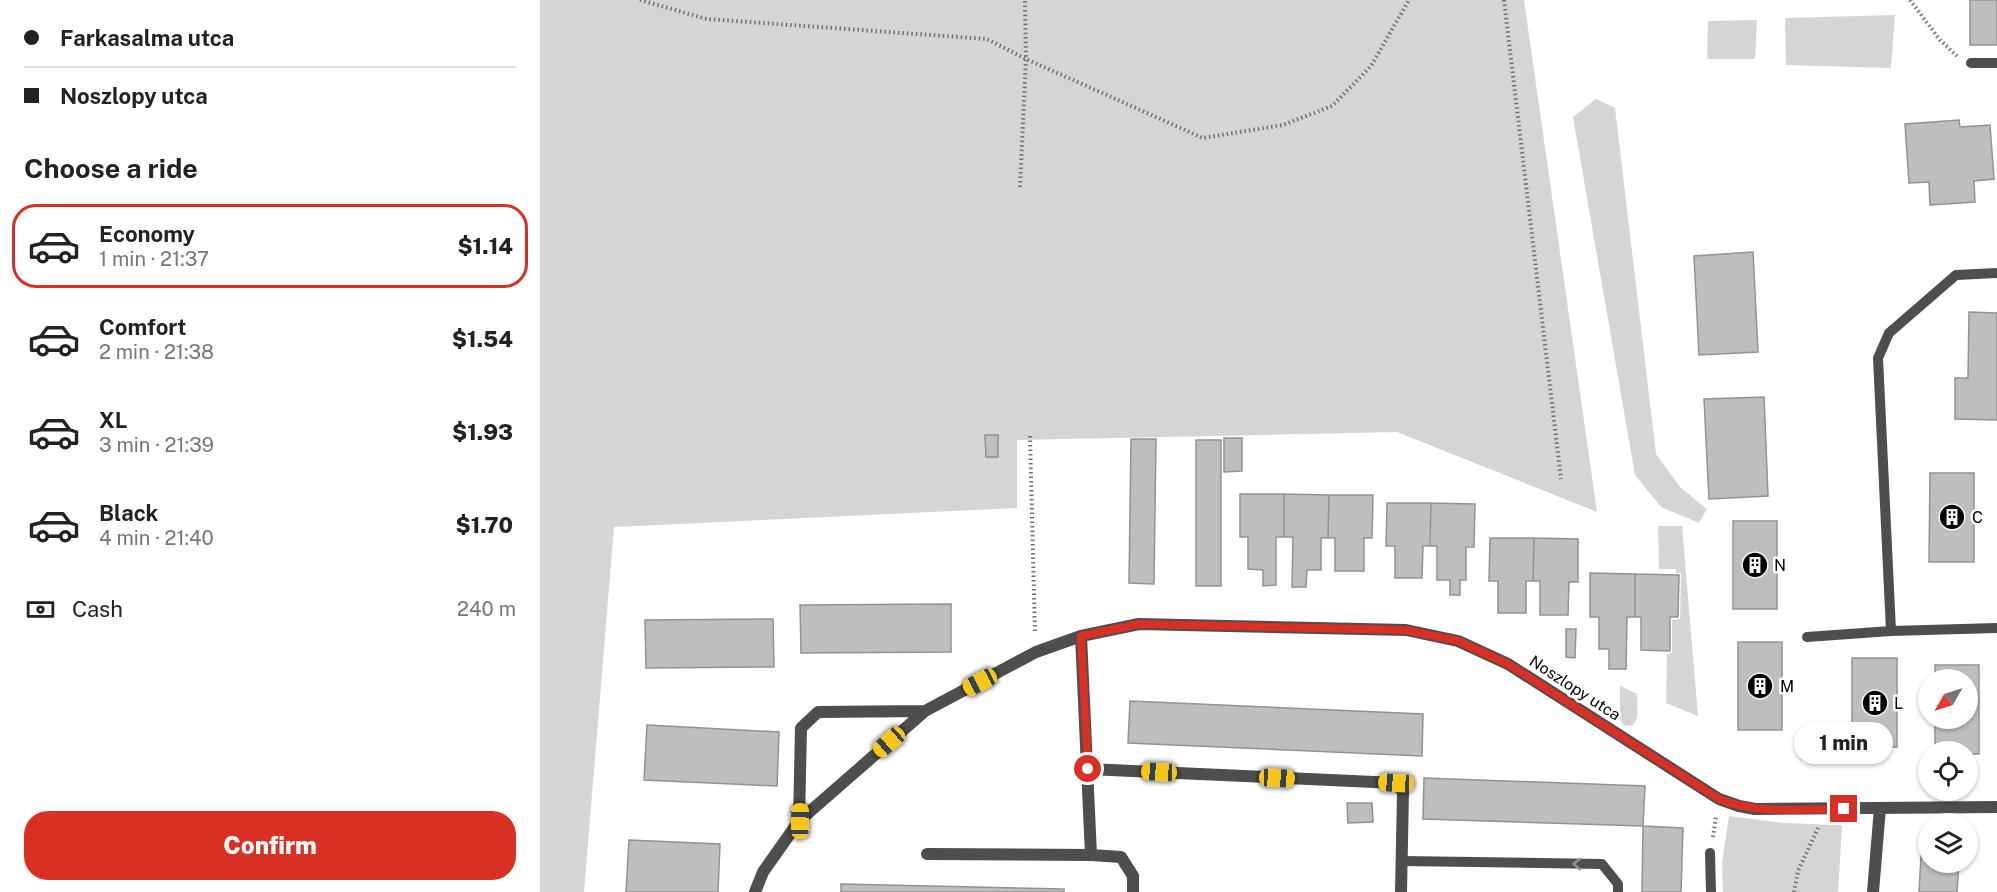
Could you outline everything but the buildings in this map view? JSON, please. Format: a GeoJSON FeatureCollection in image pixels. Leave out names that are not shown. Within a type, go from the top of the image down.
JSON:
{"type":"FeatureCollection","features":[{"type":"Feature","properties":{"kind":"street","name":"Noszlopy utca"},"geometry":{"type":"LineString","coordinates":[[755,892],[763,872],[800,821],[925,711],[1036,652],[1081,636],[1139,624],[1406,630],[1458,641],[1508,664],[1719,799],[1739,806],[1755,809],[1997,807]]}},
{"type":"Feature","properties":{"kind":"street"},"geometry":{"type":"LineString","coordinates":[[1081,636],[1091,855]]}},
{"type":"Feature","properties":{"kind":"street","name":"Noszlopy utca"},"geometry":{"type":"LineString","coordinates":[[800,821],[801,728],[818,712],[925,711]]}},
{"type":"Feature","properties":{"kind":"street"},"geometry":{"type":"LineString","coordinates":[[1088,769],[1396,783],[1403,792],[1401,892]]}},
{"type":"Feature","properties":{"kind":"street"},"geometry":{"type":"LineString","coordinates":[[1873,892],[1880,808]]}},
{"type":"Feature","properties":{"kind":"street"},"geometry":{"type":"LineString","coordinates":[[927,854],[1121,856],[1133,876],[1133,892]]}},
{"type":"Feature","properties":{"kind":"lane"},"geometry":{"type":"LineString","coordinates":[[1971,63],[1997,63]]}},
{"type":"Feature","properties":{"kind":"lane"},"geometry":{"type":"LineString","coordinates":[[1891,631],[1878,358],[1889,333],[1956,275],[1997,273]]}},
{"type":"Feature","properties":{"kind":"lane"},"geometry":{"type":"LineString","coordinates":[[1807,637],[1891,631],[1997,628]]}},
{"type":"Feature","properties":{"kind":"lane"},"geometry":{"type":"LineString","coordinates":[[1710,852],[1711,892]]}},
{"type":"Feature","properties":{"kind":"lane"},"geometry":{"type":"LineString","coordinates":[[1402,861],[1602,864],[1618,884],[1618,892]]}},
{"type":"Feature","properties":{"kind":"path"},"geometry":{"type":"LineString","coordinates":[[640,0],[707,20],[987,39],[1026,59],[1203,138],[1283,125],[1332,106],[1371,66],[1409,0]]}},
{"type":"Feature","properties":{"kind":"path"},"geometry":{"type":"LineString","coordinates":[[1020,187],[1026,59],[1025,0]]}},
{"type":"Feature","properties":{"kind":"path"},"geometry":{"type":"LineString","coordinates":[[1504,0],[1561,479]]}},
{"type":"Feature","properties":{"kind":"path"},"geometry":{"type":"LineString","coordinates":[[1910,0],[1955,56],[1971,63]]}},
{"type":"Feature","properties":{"kind":"path"},"geometry":{"type":"LineString","coordinates":[[1030,436],[1036,652]]}},
{"type":"Feature","properties":{"kind":"path"},"geometry":{"type":"LineString","coordinates":[[1710,852],[1719,799]]}},
{"type":"Feature","properties":{"kind":"path"},"geometry":{"type":"LineString","coordinates":[[1794,892],[1798,871],[1826,809]]}},
{"type":"Feature","properties":{"kind":"shaded area"},"geometry":{"type":"Polygon","coordinates":[[[540,0],[1524,0],[1597,512],[1397,432],[1017,440],[1017,508],[614,527],[584,892],[540,892],[540,0]]]}},
{"type":"Feature","properties":{"kind":"shaded area"},"geometry":{"type":"Polygon","coordinates":[[[1895,15],[1891,68],[1786,65],[1785,18],[1895,15]]]}},
{"type":"Feature","properties":{"kind":"shaded area"},"geometry":{"type":"Polygon","coordinates":[[[1757,20],[1755,59],[1707,59],[1708,21],[1757,20]]]}},
{"type":"Feature","properties":{"kind":"shaded area"},"geometry":{"type":"Polygon","coordinates":[[[1596,99],[1615,108],[1656,454],[1680,487],[1707,509],[1699,523],[1661,507],[1635,475],[1573,117],[1596,99]]]}},
{"type":"Feature","properties":{"kind":"shaded area"},"geometry":{"type":"Polygon","coordinates":[[[1658,526],[1682,526],[1698,716],[1666,703],[1667,654],[1672,653],[1672,620],[1680,619],[1681,573],[1676,573],[1676,569],[1659,569],[1658,526]]]}},
{"type":"Feature","properties":{"kind":"shaded area"},"geometry":{"type":"Polygon","coordinates":[[[1620,686],[1637,694],[1638,711],[1633,725],[1622,724],[1620,686]]]}},
{"type":"Feature","properties":{"kind":"shaded area"},"geometry":{"type":"Polygon","coordinates":[[[1729,816],[1783,823],[1842,825],[1838,892],[1723,892],[1722,863],[1729,816]]]}},
{"type":"Feature","properties":{"kind":"place","name":"C"},"geometry":{"type":"Point","coordinates":[1952,517]}},
{"type":"Feature","properties":{"kind":"place","name":"N"},"geometry":{"type":"Point","coordinates":[1755,565]}},
{"type":"Feature","properties":{"kind":"place","name":"M"},"geometry":{"type":"Point","coordinates":[1760,686]}},
{"type":"Feature","properties":{"kind":"place","name":"L"},"geometry":{"type":"Point","coordinates":[1875,703]}},
{"type":"Feature","properties":{"kind":"route"},"geometry":{"type":"LineString","coordinates":[[1088,769],[1081,636],[1139,624],[1406,630],[1458,641],[1508,664],[1719,799],[1755,809],[1844,809]]}}]}
